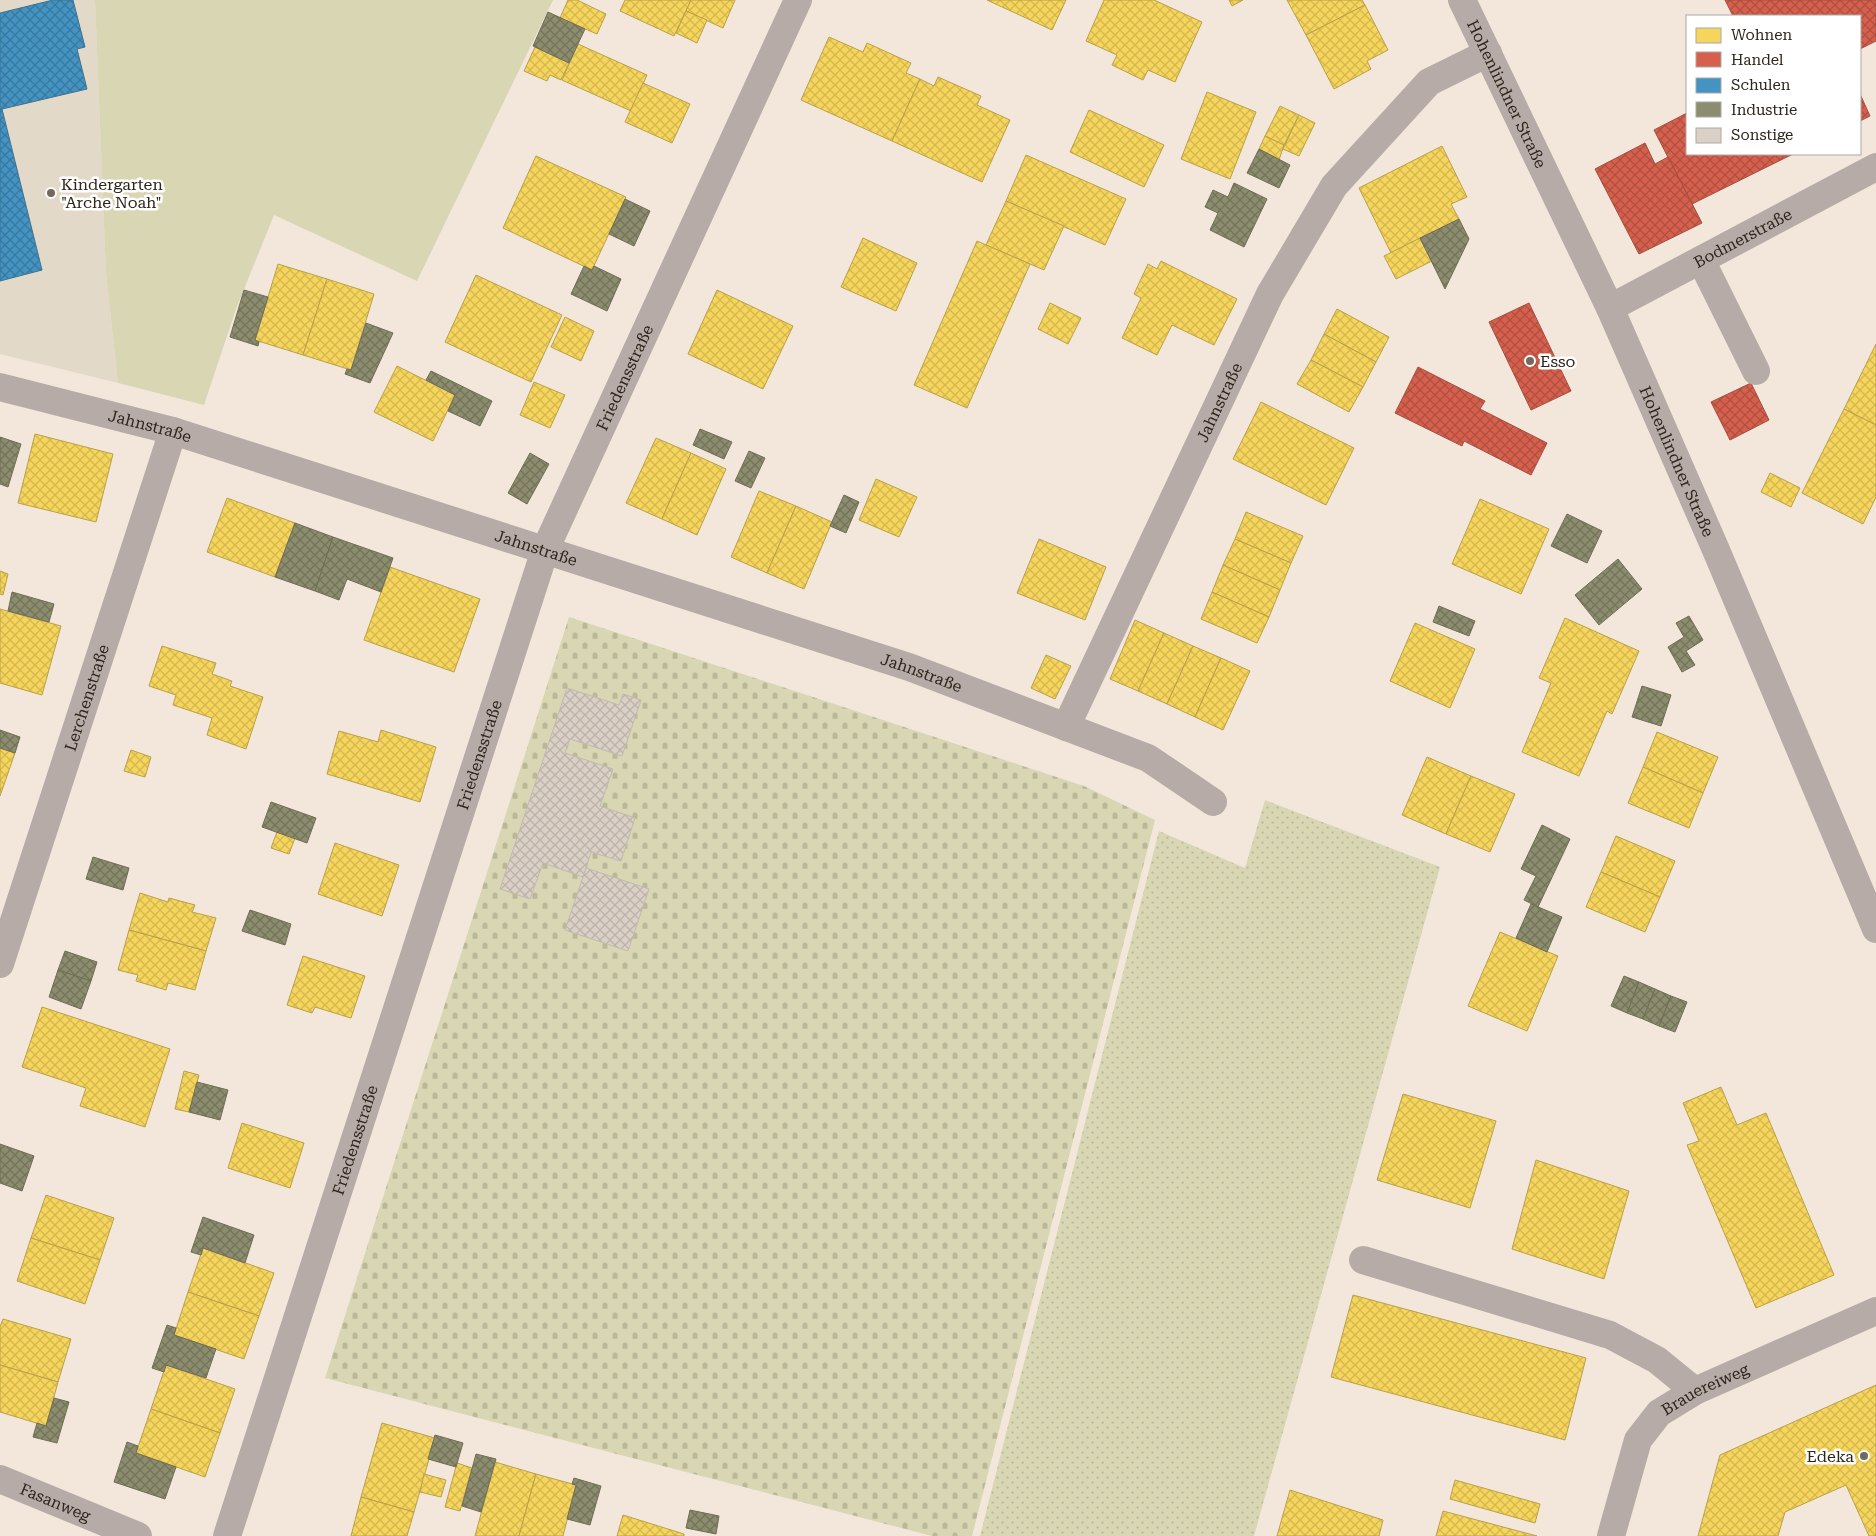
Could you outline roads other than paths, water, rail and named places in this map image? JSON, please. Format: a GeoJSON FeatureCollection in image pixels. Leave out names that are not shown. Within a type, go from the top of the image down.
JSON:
{"type":"FeatureCollection","features":[{"type":"Feature","properties":{"kind":"street","name":"Friedensstraße"},"geometry":{"type":"LineString","coordinates":[[227,1536],[545,550],[798,0]]}},
{"type":"Feature","properties":{"kind":"street","name":"Hohenlindner Straße"},"geometry":{"type":"LineString","coordinates":[[1462,0],[1610,308],[1716,550],[1876,929]]}},
{"type":"Feature","properties":{"kind":"street","name":"Jahnstraße"},"geometry":{"type":"LineString","coordinates":[[1066,727],[1270,294],[1334,186],[1429,82],[1488,53]]}},
{"type":"Feature","properties":{"kind":"street","name":"Bodmerstraße"},"geometry":{"type":"LineString","coordinates":[[1610,308],[1876,167]]}},
{"type":"Feature","properties":{"kind":"street"},"geometry":{"type":"LineString","coordinates":[[1701,260],[1756,371]]}},
{"type":"Feature","properties":{"kind":"street","name":"Jahnstraße"},"geometry":{"type":"LineString","coordinates":[[0,387],[173,431],[909,667],[1148,758],[1212,802]]}},
{"type":"Feature","properties":{"kind":"street","name":"Lerchenstraße"},"geometry":{"type":"LineString","coordinates":[[0,964],[173,431]]}},
{"type":"Feature","properties":{"kind":"street"},"geometry":{"type":"LineString","coordinates":[[1363,1260],[1610,1335],[1657,1360],[1695,1391]]}},
{"type":"Feature","properties":{"kind":"street","name":"Brauereiweg"},"geometry":{"type":"LineString","coordinates":[[1611,1536],[1638,1440],[1659,1413],[1695,1391],[1876,1312]]}},
{"type":"Feature","properties":{"kind":"street","name":"Fasanweg"},"geometry":{"type":"LineString","coordinates":[[0,1479],[138,1536]]}},
{"type":"Feature","properties":{"kind":"place","name":"Kindergarten \"Arche Noah\""},"geometry":{"type":"Point","coordinates":[51,193]}},
{"type":"Feature","properties":{"kind":"place","name":"Esso"},"geometry":{"type":"Point","coordinates":[1530,361]}},
{"type":"Feature","properties":{"kind":"place","name":"Edeka"},"geometry":{"type":"Point","coordinates":[1864,1456]}}]}
